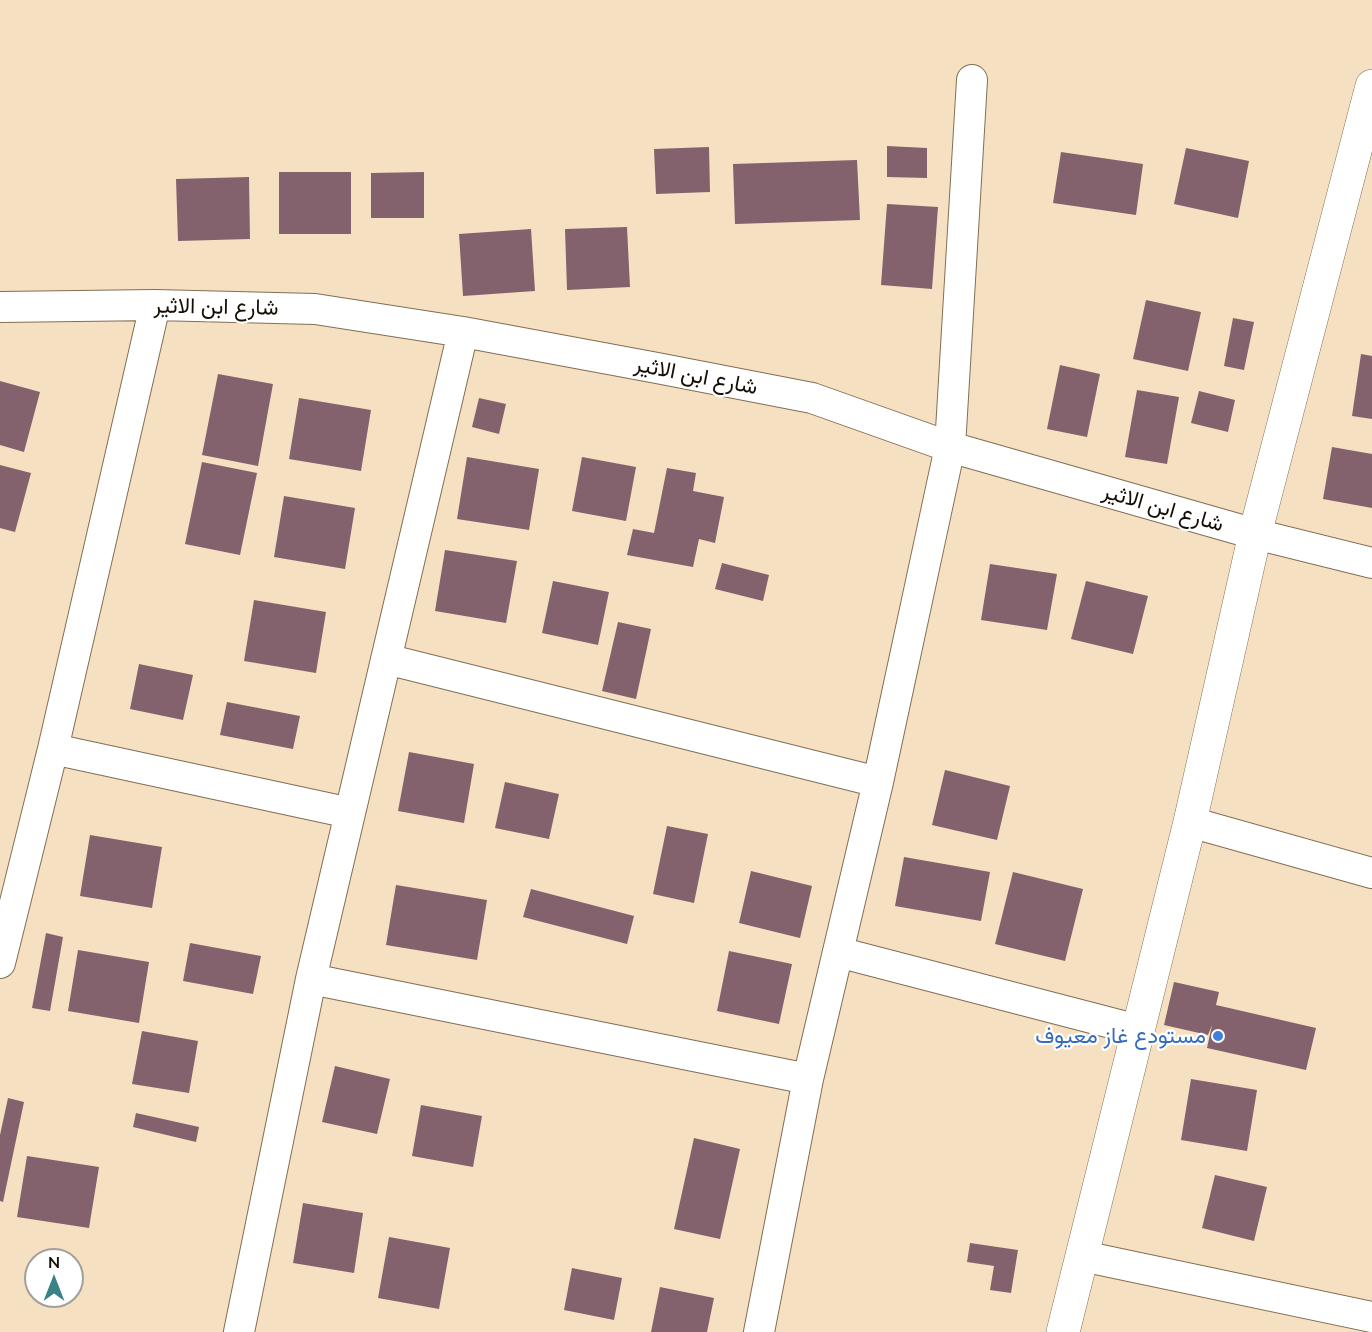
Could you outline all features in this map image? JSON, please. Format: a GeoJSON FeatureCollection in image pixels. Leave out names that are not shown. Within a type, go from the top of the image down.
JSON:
{"type":"FeatureCollection","features":[{"type":"Feature","properties":{"kind":"main road"},"geometry":{"type":"LineString","coordinates":[[1063,1332],[1190,822],[1255,534],[1372,86]]}},
{"type":"Feature","properties":{"kind":"street"},"geometry":{"type":"LineString","coordinates":[[759,1332],[808,1079],[878,782],[950,447],[972,81]]}},
{"type":"Feature","properties":{"kind":"street"},"geometry":{"type":"LineString","coordinates":[[0,963],[7,908],[54,749],[154,305]]}},
{"type":"Feature","properties":{"kind":"street","name":"شارع ابن الاثير"},"geometry":{"type":"LineString","coordinates":[[0,308],[154,305],[315,309],[464,332],[812,398],[950,447],[1255,534],[1372,563]]}},
{"type":"Feature","properties":{"kind":"street"},"geometry":{"type":"LineString","coordinates":[[239,1332],[311,979],[464,332]]}},
{"type":"Feature","properties":{"kind":"street"},"geometry":{"type":"LineString","coordinates":[[386,659],[878,782]]}},
{"type":"Feature","properties":{"kind":"street"},"geometry":{"type":"LineString","coordinates":[[54,749],[350,813]]}},
{"type":"Feature","properties":{"kind":"street"},"geometry":{"type":"LineString","coordinates":[[1190,822],[1372,873]]}},
{"type":"Feature","properties":{"kind":"street"},"geometry":{"type":"LineString","coordinates":[[838,952],[1138,1030]]}},
{"type":"Feature","properties":{"kind":"street"},"geometry":{"type":"LineString","coordinates":[[311,979],[808,1079]]}},
{"type":"Feature","properties":{"kind":"street"},"geometry":{"type":"LineString","coordinates":[[1082,1256],[1372,1317]]}},
{"type":"Feature","properties":{"kind":"building"},"geometry":{"type":"Polygon","coordinates":[[[887,146],[927,148],[927,178],[887,177],[887,146]]]}},
{"type":"Feature","properties":{"kind":"building"},"geometry":{"type":"Polygon","coordinates":[[[709,147],[710,192],[656,194],[654,149],[709,147]]]}},
{"type":"Feature","properties":{"kind":"building"},"geometry":{"type":"Polygon","coordinates":[[[1186,148],[1249,161],[1238,218],[1174,204],[1186,148]]]}},
{"type":"Feature","properties":{"kind":"building"},"geometry":{"type":"Polygon","coordinates":[[[1061,152],[1143,164],[1136,215],[1053,203],[1061,152]]]}},
{"type":"Feature","properties":{"kind":"building"},"geometry":{"type":"Polygon","coordinates":[[[857,160],[860,220],[735,224],[733,164],[857,160]]]}},
{"type":"Feature","properties":{"kind":"building"},"geometry":{"type":"Polygon","coordinates":[[[279,172],[351,172],[351,234],[279,234],[279,172]]]}},
{"type":"Feature","properties":{"kind":"building"},"geometry":{"type":"Polygon","coordinates":[[[424,172],[424,218],[371,218],[371,173],[424,172]]]}},
{"type":"Feature","properties":{"kind":"building"},"geometry":{"type":"Polygon","coordinates":[[[249,177],[250,239],[178,241],[176,179],[249,177]]]}},
{"type":"Feature","properties":{"kind":"building"},"geometry":{"type":"Polygon","coordinates":[[[887,204],[938,207],[932,289],[881,285],[887,204]]]}},
{"type":"Feature","properties":{"kind":"building"},"geometry":{"type":"Polygon","coordinates":[[[627,227],[630,287],[567,290],[565,229],[627,227]]]}},
{"type":"Feature","properties":{"kind":"building"},"geometry":{"type":"Polygon","coordinates":[[[531,229],[535,291],[463,296],[459,234],[531,229]]]}},
{"type":"Feature","properties":{"kind":"building"},"geometry":{"type":"Polygon","coordinates":[[[1146,300],[1201,312],[1188,371],[1133,359],[1146,300]]]}},
{"type":"Feature","properties":{"kind":"building"},"geometry":{"type":"Polygon","coordinates":[[[1233,318],[1254,322],[1244,370],[1224,366],[1233,318]]]}},
{"type":"Feature","properties":{"kind":"building"},"geometry":{"type":"Polygon","coordinates":[[[1361,354],[1372,356],[1372,419],[1352,416],[1361,354]]]}},
{"type":"Feature","properties":{"kind":"building"},"geometry":{"type":"Polygon","coordinates":[[[1060,365],[1100,374],[1087,437],[1047,429],[1060,365]]]}},
{"type":"Feature","properties":{"kind":"building"},"geometry":{"type":"Polygon","coordinates":[[[218,374],[273,384],[258,466],[202,455],[218,374]]]}},
{"type":"Feature","properties":{"kind":"building"},"geometry":{"type":"Polygon","coordinates":[[[0,381],[40,392],[24,452],[0,445],[0,381]]]}},
{"type":"Feature","properties":{"kind":"building"},"geometry":{"type":"Polygon","coordinates":[[[1137,390],[1179,397],[1167,464],[1125,457],[1137,390]]]}},
{"type":"Feature","properties":{"kind":"building"},"geometry":{"type":"Polygon","coordinates":[[[1199,391],[1235,400],[1228,432],[1191,423],[1199,391]]]}},
{"type":"Feature","properties":{"kind":"building"},"geometry":{"type":"Polygon","coordinates":[[[299,398],[371,410],[361,471],[289,459],[299,398]]]}},
{"type":"Feature","properties":{"kind":"building"},"geometry":{"type":"Polygon","coordinates":[[[479,398],[506,404],[499,434],[472,427],[479,398]]]}},
{"type":"Feature","properties":{"kind":"building"},"geometry":{"type":"Polygon","coordinates":[[[1332,447],[1372,454],[1372,508],[1323,499],[1332,447]]]}},
{"type":"Feature","properties":{"kind":"building"},"geometry":{"type":"Polygon","coordinates":[[[467,457],[539,469],[529,530],[457,519],[467,457]]]}},
{"type":"Feature","properties":{"kind":"building"},"geometry":{"type":"Polygon","coordinates":[[[582,457],[636,467],[626,521],[572,511],[582,457]]]}},
{"type":"Feature","properties":{"kind":"building"},"geometry":{"type":"Polygon","coordinates":[[[202,462],[257,473],[240,555],[185,544],[202,462]]]}},
{"type":"Feature","properties":{"kind":"building"},"geometry":{"type":"Polygon","coordinates":[[[0,465],[31,473],[15,532],[0,528],[0,465]]]}},
{"type":"Feature","properties":{"kind":"building"},"geometry":{"type":"Polygon","coordinates":[[[667,468],[696,473],[693,491],[724,497],[715,543],[699,539],[693,567],[627,555],[633,529],[654,533],[667,468]]]}},
{"type":"Feature","properties":{"kind":"building"},"geometry":{"type":"Polygon","coordinates":[[[284,496],[355,508],[345,569],[274,557],[284,496]]]}},
{"type":"Feature","properties":{"kind":"building"},"geometry":{"type":"Polygon","coordinates":[[[445,550],[517,561],[506,623],[435,611],[445,550]]]}},
{"type":"Feature","properties":{"kind":"building"},"geometry":{"type":"Polygon","coordinates":[[[722,563],[769,575],[763,601],[715,589],[722,563]]]}},
{"type":"Feature","properties":{"kind":"building"},"geometry":{"type":"Polygon","coordinates":[[[990,564],[1057,574],[1047,630],[981,620],[990,564]]]}},
{"type":"Feature","properties":{"kind":"building"},"geometry":{"type":"Polygon","coordinates":[[[553,581],[609,592],[598,645],[542,633],[553,581]]]}},
{"type":"Feature","properties":{"kind":"building"},"geometry":{"type":"Polygon","coordinates":[[[1086,581],[1148,596],[1133,654],[1071,639],[1086,581]]]}},
{"type":"Feature","properties":{"kind":"building"},"geometry":{"type":"Polygon","coordinates":[[[254,600],[326,612],[316,673],[244,661],[254,600]]]}},
{"type":"Feature","properties":{"kind":"building"},"geometry":{"type":"Polygon","coordinates":[[[618,622],[651,629],[636,699],[602,691],[618,622]]]}},
{"type":"Feature","properties":{"kind":"building"},"geometry":{"type":"Polygon","coordinates":[[[139,664],[193,675],[183,720],[130,709],[139,664]]]}},
{"type":"Feature","properties":{"kind":"building"},"geometry":{"type":"Polygon","coordinates":[[[227,702],[300,716],[293,749],[220,735],[227,702]]]}},
{"type":"Feature","properties":{"kind":"building"},"geometry":{"type":"Polygon","coordinates":[[[409,752],[474,764],[464,823],[398,811],[409,752]]]}},
{"type":"Feature","properties":{"kind":"building"},"geometry":{"type":"Polygon","coordinates":[[[945,770],[1010,786],[997,840],[932,825],[945,770]]]}},
{"type":"Feature","properties":{"kind":"building"},"geometry":{"type":"Polygon","coordinates":[[[505,782],[559,794],[549,839],[495,828],[505,782]]]}},
{"type":"Feature","properties":{"kind":"building"},"geometry":{"type":"Polygon","coordinates":[[[667,826],[708,834],[694,903],[653,894],[667,826]]]}},
{"type":"Feature","properties":{"kind":"building"},"geometry":{"type":"Polygon","coordinates":[[[90,835],[162,847],[152,908],[80,896],[90,835]]]}},
{"type":"Feature","properties":{"kind":"building"},"geometry":{"type":"Polygon","coordinates":[[[904,857],[990,872],[981,921],[895,906],[904,857]]]}},
{"type":"Feature","properties":{"kind":"building"},"geometry":{"type":"Polygon","coordinates":[[[751,871],[812,886],[800,938],[739,923],[751,871]]]}},
{"type":"Feature","properties":{"kind":"building"},"geometry":{"type":"Polygon","coordinates":[[[1013,872],[1083,889],[1065,961],[995,944],[1013,872]]]}},
{"type":"Feature","properties":{"kind":"building"},"geometry":{"type":"Polygon","coordinates":[[[396,885],[487,900],[477,960],[386,945],[396,885]]]}},
{"type":"Feature","properties":{"kind":"building"},"geometry":{"type":"Polygon","coordinates":[[[531,889],[634,916],[627,944],[523,917],[531,889]]]}},
{"type":"Feature","properties":{"kind":"building"},"geometry":{"type":"Polygon","coordinates":[[[46,933],[63,937],[50,1011],[32,1008],[46,933]]]}},
{"type":"Feature","properties":{"kind":"building"},"geometry":{"type":"Polygon","coordinates":[[[190,943],[261,956],[253,994],[183,981],[190,943]]]}},
{"type":"Feature","properties":{"kind":"building"},"geometry":{"type":"Polygon","coordinates":[[[78,950],[149,962],[139,1023],[68,1011],[78,950]]]}},
{"type":"Feature","properties":{"kind":"building"},"geometry":{"type":"Polygon","coordinates":[[[729,951],[792,964],[779,1024],[717,1011],[729,951]]]}},
{"type":"Feature","properties":{"kind":"building"},"geometry":{"type":"Polygon","coordinates":[[[1174,982],[1219,992],[1216,1005],[1316,1028],[1306,1070],[1207,1048],[1212,1025],[1208,1035],[1164,1025],[1174,982]]]}},
{"type":"Feature","properties":{"kind":"building"},"geometry":{"type":"Polygon","coordinates":[[[142,1031],[198,1041],[189,1093],[132,1084],[142,1031]]]}},
{"type":"Feature","properties":{"kind":"building"},"geometry":{"type":"Polygon","coordinates":[[[335,1066],[390,1079],[377,1134],[322,1122],[335,1066]]]}},
{"type":"Feature","properties":{"kind":"building"},"geometry":{"type":"Polygon","coordinates":[[[1191,1079],[1257,1090],[1247,1151],[1181,1140],[1191,1079]]]}},
{"type":"Feature","properties":{"kind":"building"},"geometry":{"type":"Polygon","coordinates":[[[8,1098],[24,1102],[3,1202],[0,1201],[0,1135],[8,1098]]]}},
{"type":"Feature","properties":{"kind":"building"},"geometry":{"type":"Polygon","coordinates":[[[421,1105],[482,1116],[473,1167],[412,1156],[421,1105]]]}},
{"type":"Feature","properties":{"kind":"building"},"geometry":{"type":"Polygon","coordinates":[[[136,1113],[199,1127],[196,1142],[133,1127],[136,1113]]]}},
{"type":"Feature","properties":{"kind":"building"},"geometry":{"type":"Polygon","coordinates":[[[694,1138],[740,1149],[720,1239],[674,1229],[694,1138]]]}},
{"type":"Feature","properties":{"kind":"building"},"geometry":{"type":"Polygon","coordinates":[[[27,1156],[99,1167],[89,1228],[17,1217],[27,1156]]]}},
{"type":"Feature","properties":{"kind":"building"},"geometry":{"type":"Polygon","coordinates":[[[1215,1175],[1267,1187],[1254,1241],[1202,1228],[1215,1175]]]}},
{"type":"Feature","properties":{"kind":"building"},"geometry":{"type":"Polygon","coordinates":[[[303,1203],[363,1213],[354,1273],[293,1263],[303,1203]]]}},
{"type":"Feature","properties":{"kind":"building"},"geometry":{"type":"Polygon","coordinates":[[[389,1237],[450,1248],[439,1309],[378,1298],[389,1237]]]}},
{"type":"Feature","properties":{"kind":"building"},"geometry":{"type":"Polygon","coordinates":[[[970,1243],[1018,1250],[1011,1293],[990,1290],[994,1266],[967,1262],[970,1243]]]}},
{"type":"Feature","properties":{"kind":"building"},"geometry":{"type":"Polygon","coordinates":[[[572,1268],[622,1278],[614,1320],[564,1310],[572,1268]]]}},
{"type":"Feature","properties":{"kind":"building"},"geometry":{"type":"Polygon","coordinates":[[[660,1287],[714,1298],[707,1332],[651,1332],[660,1287]]]}},
{"type":"Feature","properties":{"kind":"place","name":"مستودع غاز معيوف"},"geometry":{"type":"Point","coordinates":[1218,1036]}}]}
